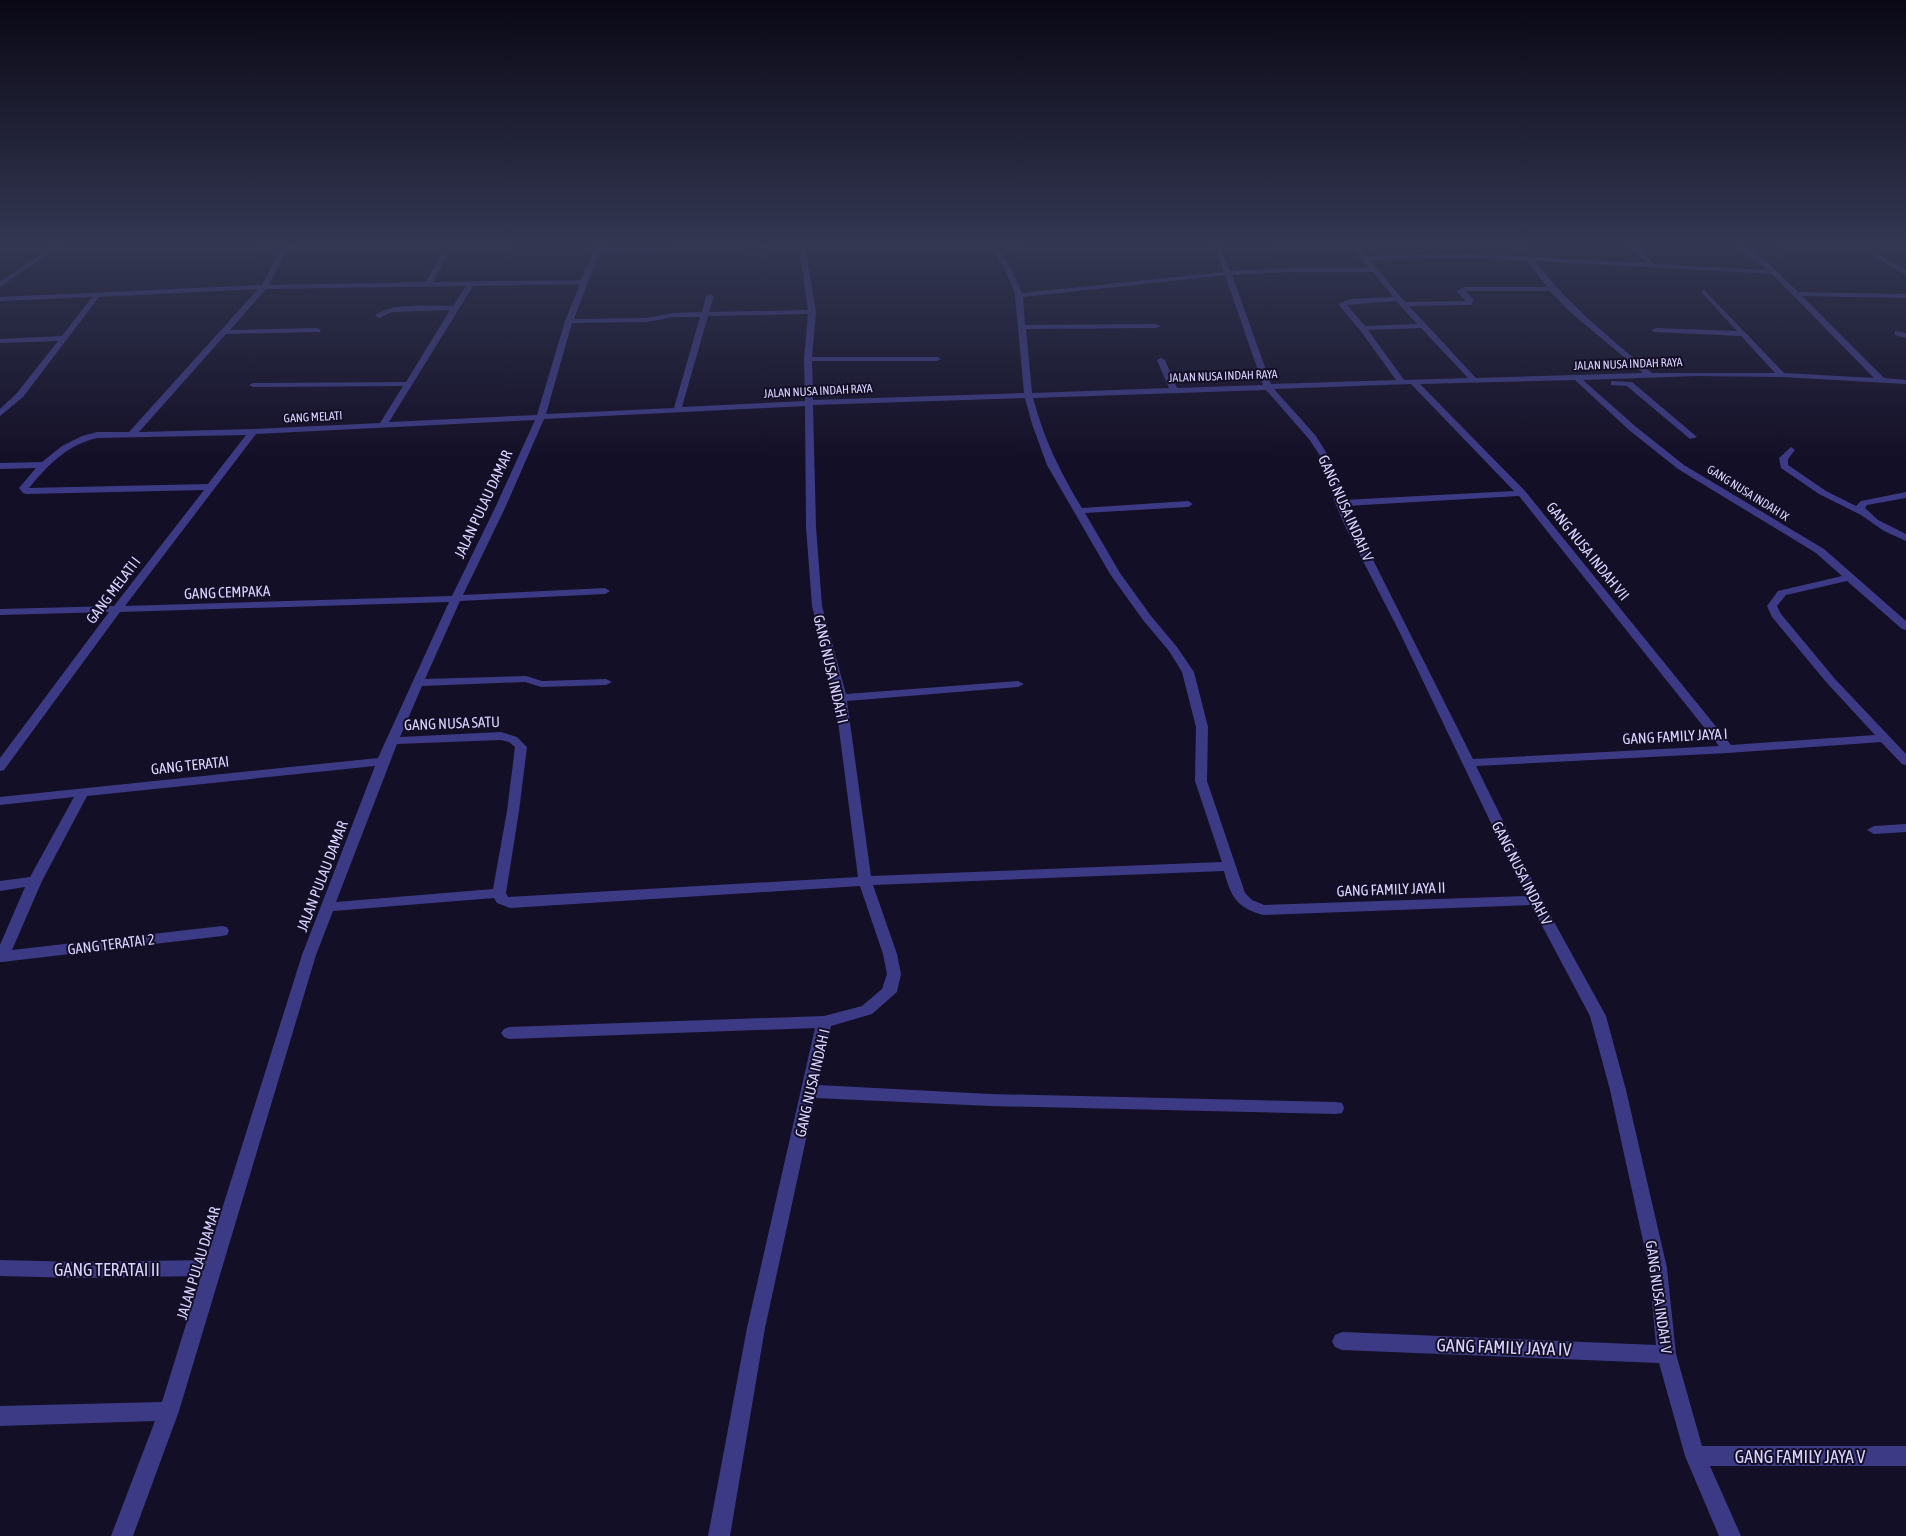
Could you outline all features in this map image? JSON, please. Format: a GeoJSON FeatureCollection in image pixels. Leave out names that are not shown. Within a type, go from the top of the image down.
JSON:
{"type":"FeatureCollection","features":[{"type":"Feature","properties":{"kind":"street"},"geometry":{"type":"LineString","coordinates":[[0,413],[20,395],[80,318]]}},
{"type":"Feature","properties":{"kind":"street"},"geometry":{"type":"LineString","coordinates":[[132,434],[237,318]]}},
{"type":"Feature","properties":{"kind":"street"},"geometry":{"type":"LineString","coordinates":[[382,426],[449,318]]}},
{"type":"Feature","properties":{"kind":"street","name":"JALAN PULAU DAMAR"},"geometry":{"type":"LineString","coordinates":[[122,1536],[169,1411],[309,955],[383,761],[456,598],[541,418],[569,318]]}},
{"type":"Feature","properties":{"kind":"street"},"geometry":{"type":"LineString","coordinates":[[568,321],[647,320],[659,318]]}},
{"type":"Feature","properties":{"kind":"street"},"geometry":{"type":"LineString","coordinates":[[677,410],[705,318]]}},
{"type":"Feature","properties":{"kind":"street","name":"GANG NUSA INDAH I"},"geometry":{"type":"LineString","coordinates":[[719,1536],[756,1328],[824,1022],[867,1010],[888,992],[894,974],[890,954],[865,881],[840,698],[817,606],[812,527],[808,359],[812,318]]}},
{"type":"Feature","properties":{"kind":"street"},"geometry":{"type":"LineString","coordinates":[[328,907],[498,893],[502,900],[510,903],[521,903],[865,881],[1230,866],[1201,781],[1202,726],[1188,672],[1115,574],[1052,465],[1036,424],[1028,394],[1023,318]]}},
{"type":"Feature","properties":{"kind":"street","name":"GANG NUSA INDAH V"},"geometry":{"type":"LineString","coordinates":[[1244,318],[1268,387],[1313,438],[1321,452],[1333,475],[1340,503],[1466,763],[1535,900],[1598,1016],[1618,1090],[1658,1268],[1666,1354],[1694,1456],[1730,1536]]}},
{"type":"Feature","properties":{"kind":"street"},"geometry":{"type":"LineString","coordinates":[[1354,318],[1402,383]]}},
{"type":"Feature","properties":{"kind":"street"},"geometry":{"type":"LineString","coordinates":[[1416,318],[1474,380]]}},
{"type":"Feature","properties":{"kind":"street"},"geometry":{"type":"LineString","coordinates":[[1581,318],[1650,375]]}},
{"type":"Feature","properties":{"kind":"street"},"geometry":{"type":"LineString","coordinates":[[1728,318],[1782,375]]}},
{"type":"Feature","properties":{"kind":"street"},"geometry":{"type":"LineString","coordinates":[[1819,318],[1882,381]]}},
{"type":"Feature","properties":{"kind":"street"},"geometry":{"type":"LineString","coordinates":[[1024,327],[1156,326]]}},
{"type":"Feature","properties":{"kind":"street"},"geometry":{"type":"LineString","coordinates":[[1363,328],[1423,326]]}},
{"type":"Feature","properties":{"kind":"street"},"geometry":{"type":"LineString","coordinates":[[224,332],[317,330]]}},
{"type":"Feature","properties":{"kind":"street"},"geometry":{"type":"LineString","coordinates":[[1656,330],[1744,334]]}},
{"type":"Feature","properties":{"kind":"street"},"geometry":{"type":"LineString","coordinates":[[0,341],[65,338]]}},
{"type":"Feature","properties":{"kind":"street"},"geometry":{"type":"LineString","coordinates":[[808,359],[937,358]]}},
{"type":"Feature","properties":{"kind":"street"},"geometry":{"type":"LineString","coordinates":[[1160,360],[1174,390]]}},
{"type":"Feature","properties":{"kind":"street","name":"JALAN NUSA INDAH RAYA"},"geometry":{"type":"LineString","coordinates":[[541,418],[809,403],[1028,394],[1650,375],[1782,375],[1906,382]]}},
{"type":"Feature","properties":{"kind":"street"},"geometry":{"type":"LineString","coordinates":[[1606,377],[1614,383],[1629,384],[1693,437]]}},
{"type":"Feature","properties":{"kind":"street","name":"GANG NUSA INDAH IX"},"geometry":{"type":"LineString","coordinates":[[1578,378],[1632,428],[1681,467],[1820,551],[1906,627]]}},
{"type":"Feature","properties":{"kind":"street","name":"GANG NUSA INDAH VII"},"geometry":{"type":"LineString","coordinates":[[1413,382],[1522,493],[1728,750]]}},
{"type":"Feature","properties":{"kind":"street"},"geometry":{"type":"LineString","coordinates":[[253,384],[407,384]]}},
{"type":"Feature","properties":{"kind":"street","name":"GANG MELATI"},"geometry":{"type":"LineString","coordinates":[[44,465],[67,446],[86,436],[252,432],[541,418]]}},
{"type":"Feature","properties":{"kind":"street","name":"GANG MELATI I"},"geometry":{"type":"LineString","coordinates":[[0,767],[116,610],[252,432]]}},
{"type":"Feature","properties":{"kind":"street"},"geometry":{"type":"LineString","coordinates":[[1791,450],[1784,458],[1784,466],[1801,480],[1834,500],[1864,513],[1906,538]]}},
{"type":"Feature","properties":{"kind":"street"},"geometry":{"type":"LineString","coordinates":[[44,465],[24,488],[26,491],[211,487]]}},
{"type":"Feature","properties":{"kind":"street"},"geometry":{"type":"LineString","coordinates":[[0,466],[44,465]]}},
{"type":"Feature","properties":{"kind":"street"},"geometry":{"type":"LineString","coordinates":[[1340,503],[1522,493]]}},
{"type":"Feature","properties":{"kind":"street"},"geometry":{"type":"LineString","coordinates":[[1864,513],[1860,508],[1864,503],[1906,495]]}},
{"type":"Feature","properties":{"kind":"street"},"geometry":{"type":"LineString","coordinates":[[1078,511],[1188,504]]}},
{"type":"Feature","properties":{"kind":"street"},"geometry":{"type":"LineString","coordinates":[[1849,577],[1782,593],[1772,606],[1776,615],[1831,681],[1906,761]]}},
{"type":"Feature","properties":{"kind":"street","name":"GANG CEMPAKA"},"geometry":{"type":"LineString","coordinates":[[0,612],[116,610],[605,591]]}},
{"type":"Feature","properties":{"kind":"street"},"geometry":{"type":"LineString","coordinates":[[418,683],[526,679],[541,684],[606,682]]}},
{"type":"Feature","properties":{"kind":"street"},"geometry":{"type":"LineString","coordinates":[[840,698],[1018,684]]}},
{"type":"Feature","properties":{"kind":"street","name":"GANG NUSA SATU"},"geometry":{"type":"LineString","coordinates":[[392,741],[501,736],[513,738],[521,747],[513,811],[498,893]]}},
{"type":"Feature","properties":{"kind":"street","name":"GANG FAMILY JAYA I"},"geometry":{"type":"LineString","coordinates":[[1466,763],[1728,750],[1885,738]]}},
{"type":"Feature","properties":{"kind":"street","name":"GANG TERATAI"},"geometry":{"type":"LineString","coordinates":[[0,801],[383,761]]}},
{"type":"Feature","properties":{"kind":"street"},"geometry":{"type":"LineString","coordinates":[[1,957],[35,881],[83,792]]}},
{"type":"Feature","properties":{"kind":"street"},"geometry":{"type":"LineString","coordinates":[[1874,830],[1906,828]]}},
{"type":"Feature","properties":{"kind":"street","name":"GANG FAMILY JAYA II"},"geometry":{"type":"LineString","coordinates":[[1230,866],[1240,898],[1250,906],[1263,910],[1535,900]]}},
{"type":"Feature","properties":{"kind":"street"},"geometry":{"type":"LineString","coordinates":[[0,886],[35,881]]}},
{"type":"Feature","properties":{"kind":"street","name":"GANG TERATAI 2"},"geometry":{"type":"LineString","coordinates":[[1,957],[222,931]]}},
{"type":"Feature","properties":{"kind":"street"},"geometry":{"type":"LineString","coordinates":[[508,1033],[824,1022]]}},
{"type":"Feature","properties":{"kind":"street"},"geometry":{"type":"LineString","coordinates":[[810,1091],[990,1100],[1336,1108]]}},
{"type":"Feature","properties":{"kind":"street","name":"GANG TERATAI II"},"geometry":{"type":"LineString","coordinates":[[0,1268],[79,1270],[214,1268]]}},
{"type":"Feature","properties":{"kind":"street","name":"GANG FAMILY JAYA IV"},"geometry":{"type":"LineString","coordinates":[[1342,1341],[1666,1354]]}},
{"type":"Feature","properties":{"kind":"street"},"geometry":{"type":"LineString","coordinates":[[0,1416],[169,1411]]}},
{"type":"Feature","properties":{"kind":"street","name":"GANG FAMILY JAYA V"},"geometry":{"type":"LineString","coordinates":[[1694,1456],[1906,1456]]}}]}
